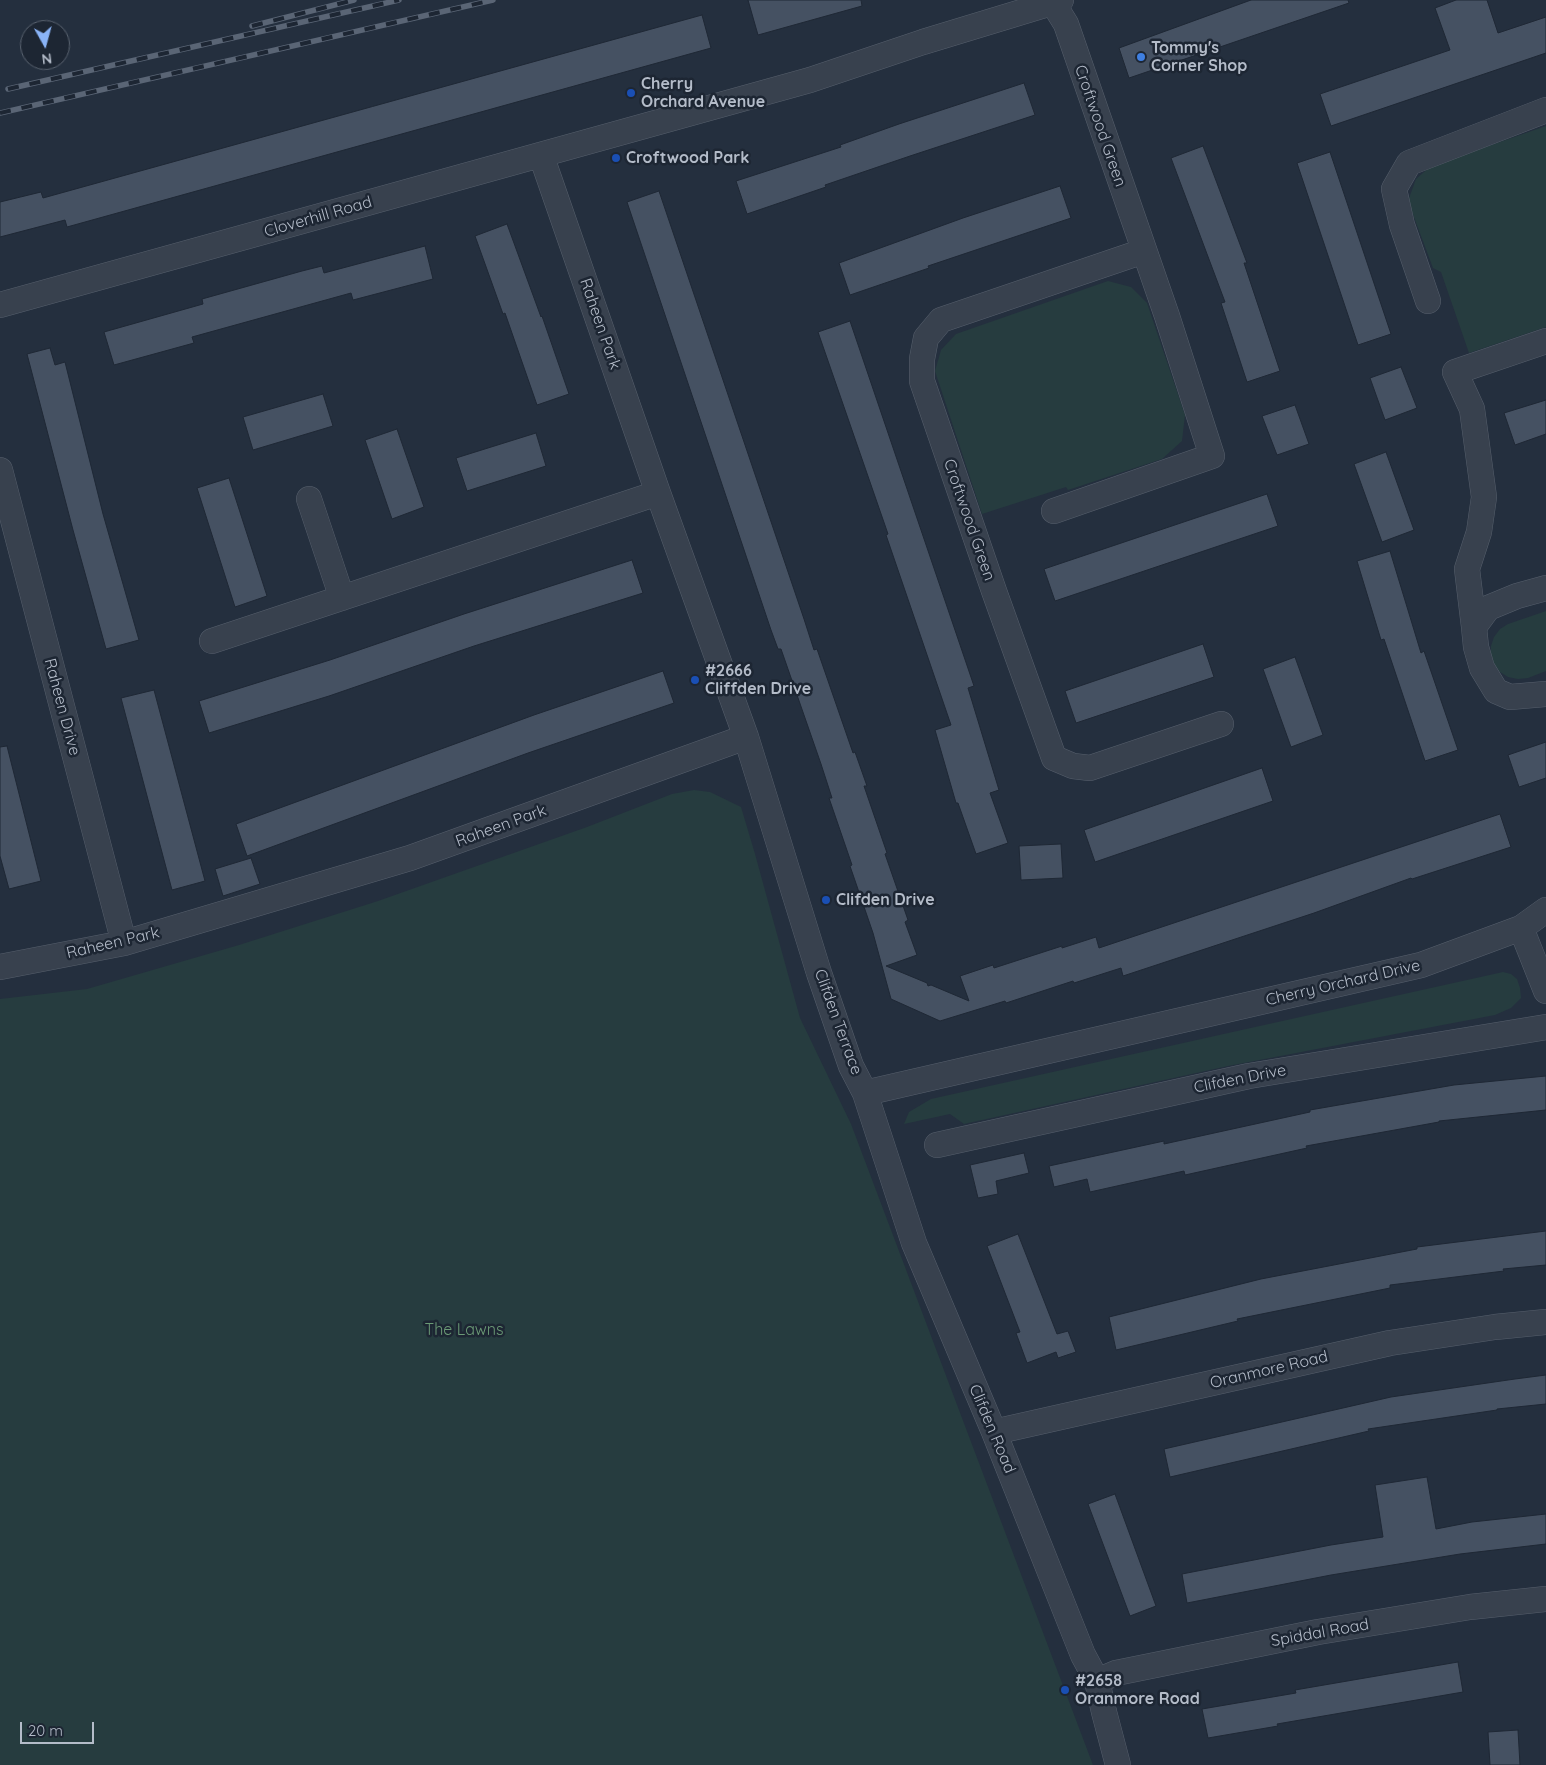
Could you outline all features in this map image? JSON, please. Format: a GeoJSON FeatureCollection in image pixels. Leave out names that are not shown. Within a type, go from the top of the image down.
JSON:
{"type":"FeatureCollection","features":[{"type":"Feature","properties":{"kind":"street","name":"Cloverhill Road"},"geometry":{"type":"LineString","coordinates":[[0,305],[810,80],[1057,1]]}},
{"type":"Feature","properties":{"kind":"street","name":"Croftwood Green"},"geometry":{"type":"LineString","coordinates":[[1054,511],[1212,456],[1144,251],[1057,1]]}},
{"type":"Feature","properties":{"kind":"street"},"geometry":{"type":"LineString","coordinates":[[1428,301],[1402,225],[1394,189],[1409,163],[1546,110]]}},
{"type":"Feature","properties":{"kind":"street","name":"Raheen Park"},"geometry":{"type":"LineString","coordinates":[[0,967],[124,943],[410,858],[746,738],[658,493],[541,155]]}},
{"type":"Feature","properties":{"kind":"street","name":"Croftwood Green"},"geometry":{"type":"LineString","coordinates":[[1144,251],[941,320],[926,338],[922,359],[922,381],[1054,758],[1073,766],[1090,768],[1221,724]]}},
{"type":"Feature","properties":{"kind":"street"},"geometry":{"type":"LineString","coordinates":[[1546,341],[1455,372],[1472,409],[1484,496],[1479,532],[1467,569],[1476,647],[1482,668],[1496,691],[1510,697],[1546,694]]}},
{"type":"Feature","properties":{"kind":"street","name":"Raheen Drive"},"geometry":{"type":"LineString","coordinates":[[0,470],[124,943]]}},
{"type":"Feature","properties":{"kind":"street"},"geometry":{"type":"LineString","coordinates":[[212,641],[658,493]]}},
{"type":"Feature","properties":{"kind":"street"},"geometry":{"type":"LineString","coordinates":[[309,499],[342,598]]}},
{"type":"Feature","properties":{"kind":"street"},"geometry":{"type":"LineString","coordinates":[[1474,627],[1488,608],[1517,596],[1546,588]]}},
{"type":"Feature","properties":{"kind":"street","name":"Clifden Terrace"},"geometry":{"type":"LineString","coordinates":[[746,738],[851,1066],[865,1093],[1132,1031]]}},
{"type":"Feature","properties":{"kind":"street","name":"Cherry Orchard Drive"},"geometry":{"type":"LineString","coordinates":[[1132,1031],[1422,965],[1521,928],[1546,910]]}},
{"type":"Feature","properties":{"kind":"street"},"geometry":{"type":"LineString","coordinates":[[1521,928],[1546,991]]}},
{"type":"Feature","properties":{"kind":"street","name":"Clifden Drive"},"geometry":{"type":"LineString","coordinates":[[938,1145],[1249,1076],[1546,1027]]}},
{"type":"Feature","properties":{"kind":"street","name":"Clifden Road"},"geometry":{"type":"LineString","coordinates":[[865,1093],[914,1243],[994,1432],[1083,1655],[1097,1681],[1118,1765]]}},
{"type":"Feature","properties":{"kind":"street","name":"Oranmore Road"},"geometry":{"type":"LineString","coordinates":[[994,1432],[1390,1343],[1495,1327],[1546,1322]]}},
{"type":"Feature","properties":{"kind":"street","name":"Spiddal Road"},"geometry":{"type":"LineString","coordinates":[[1097,1681],[1116,1673],[1318,1632],[1470,1607],[1546,1599]]}},
{"type":"Feature","properties":{"kind":"green space"},"geometry":{"type":"Polygon","coordinates":[[[1546,126],[1546,327],[1469,353],[1441,272],[1433,268],[1408,201],[1416,179],[1431,166],[1546,126]]]}},
{"type":"Feature","properties":{"kind":"green space"},"geometry":{"type":"Polygon","coordinates":[[[1108,281],[1131,287],[1147,303],[1185,415],[1182,441],[1162,459],[1068,490],[1066,487],[982,514],[935,371],[941,350],[956,334],[1108,281]]]}},
{"type":"Feature","properties":{"kind":"green space"},"geometry":{"type":"Polygon","coordinates":[[[1546,611],[1546,671],[1528,678],[1518,679],[1508,677],[1500,672],[1494,664],[1491,646],[1494,637],[1500,629],[1508,624],[1546,611]]]}},
{"type":"Feature","properties":{"kind":"green space","name":"The Lawns"},"geometry":{"type":"Polygon","coordinates":[[[694,790],[710,792],[741,807],[800,1018],[851,1124],[1093,1765],[0,1765],[0,999],[87,989],[239,945],[378,901],[587,827],[672,794],[694,790]]]}},
{"type":"Feature","properties":{"kind":"green space"},"geometry":{"type":"Polygon","coordinates":[[[1503,972],[1511,974],[1517,979],[1521,998],[1511,1008],[1495,1015],[1228,1066],[964,1124],[950,1114],[904,1124],[909,1112],[931,1099],[1503,972]]]}},
{"type":"Feature","properties":{"kind":"building"},"geometry":{"type":"Polygon","coordinates":[[[748,0],[861,0],[862,6],[758,35],[748,0]]]}},
{"type":"Feature","properties":{"kind":"building"},"geometry":{"type":"Polygon","coordinates":[[[1251,0],[1348,0],[1349,3],[1129,78],[1119,48],[1251,0]]]}},
{"type":"Feature","properties":{"kind":"building"},"geometry":{"type":"Polygon","coordinates":[[[1456,0],[1487,0],[1498,33],[1546,17],[1546,53],[1331,126],[1320,94],[1450,50],[1435,8],[1456,0]]]}},
{"type":"Feature","properties":{"kind":"building"},"geometry":{"type":"Polygon","coordinates":[[[702,15],[711,48],[67,227],[65,220],[0,237],[0,202],[41,192],[43,198],[702,15]]]}},
{"type":"Feature","properties":{"kind":"building"},"geometry":{"type":"Polygon","coordinates":[[[1024,83],[1035,115],[825,185],[826,187],[747,214],[736,181],[841,147],[840,145],[899,124],[1024,83]]]}},
{"type":"Feature","properties":{"kind":"building"},"geometry":{"type":"Polygon","coordinates":[[[1203,146],[1247,263],[1244,263],[1280,371],[1247,382],[1221,303],[1225,302],[1171,158],[1203,146]]]}},
{"type":"Feature","properties":{"kind":"building"},"geometry":{"type":"Polygon","coordinates":[[[1330,152],[1391,334],[1358,345],[1297,163],[1330,152]]]}},
{"type":"Feature","properties":{"kind":"building"},"geometry":{"type":"Polygon","coordinates":[[[1060,186],[1071,218],[928,266],[929,268],[850,295],[839,263],[963,218],[1060,186]]]}},
{"type":"Feature","properties":{"kind":"building"},"geometry":{"type":"Polygon","coordinates":[[[659,191],[814,650],[817,649],[853,753],[855,752],[867,786],[864,786],[908,920],[905,922],[917,955],[886,966],[927,983],[928,986],[931,985],[969,1001],[960,976],[993,965],[994,968],[1096,937],[1099,948],[1500,814],[1511,847],[1411,878],[1314,913],[1123,976],[1121,968],[940,1021],[891,999],[873,933],[829,798],[832,798],[821,764],[781,649],[778,649],[771,630],[627,202],[659,191]]]}},
{"type":"Feature","properties":{"kind":"building"},"geometry":{"type":"Polygon","coordinates":[[[507,224],[569,394],[537,405],[505,313],[503,314],[475,236],[507,224]]]}},
{"type":"Feature","properties":{"kind":"building"},"geometry":{"type":"Polygon","coordinates":[[[425,246],[433,279],[353,300],[351,293],[192,337],[194,343],[114,365],[104,332],[203,304],[202,299],[302,271],[322,266],[324,273],[425,246]]]}},
{"type":"Feature","properties":{"kind":"building"},"geometry":{"type":"Polygon","coordinates":[[[850,321],[974,686],[968,688],[999,790],[990,793],[1008,843],[976,854],[958,803],[956,803],[935,730],[951,725],[886,535],[888,534],[818,332],[850,321]]]}},
{"type":"Feature","properties":{"kind":"building"},"geometry":{"type":"Polygon","coordinates":[[[50,348],[55,365],[65,362],[103,514],[139,640],[106,649],[27,354],[50,348]]]}},
{"type":"Feature","properties":{"kind":"building"},"geometry":{"type":"Polygon","coordinates":[[[1401,367],[1417,408],[1385,420],[1370,378],[1401,367]]]}},
{"type":"Feature","properties":{"kind":"building"},"geometry":{"type":"Polygon","coordinates":[[[323,394],[333,426],[253,450],[243,417],[323,394]]]}},
{"type":"Feature","properties":{"kind":"building"},"geometry":{"type":"Polygon","coordinates":[[[1546,400],[1546,434],[1515,445],[1504,413],[1546,400]]]}},
{"type":"Feature","properties":{"kind":"building"},"geometry":{"type":"Polygon","coordinates":[[[1295,405],[1309,444],[1277,455],[1262,416],[1295,405]]]}},
{"type":"Feature","properties":{"kind":"building"},"geometry":{"type":"Polygon","coordinates":[[[397,429],[424,507],[392,519],[365,440],[397,429]]]}},
{"type":"Feature","properties":{"kind":"building"},"geometry":{"type":"Polygon","coordinates":[[[536,433],[546,466],[467,491],[456,458],[536,433]]]}},
{"type":"Feature","properties":{"kind":"building"},"geometry":{"type":"Polygon","coordinates":[[[1386,452],[1414,530],[1382,542],[1354,464],[1386,452]]]}},
{"type":"Feature","properties":{"kind":"building"},"geometry":{"type":"Polygon","coordinates":[[[229,478],[267,596],[235,607],[197,488],[229,478]]]}},
{"type":"Feature","properties":{"kind":"building"},"geometry":{"type":"Polygon","coordinates":[[[1267,494],[1278,526],[1055,601],[1044,569],[1267,494]]]}},
{"type":"Feature","properties":{"kind":"building"},"geometry":{"type":"Polygon","coordinates":[[[1390,551],[1421,653],[1424,651],[1458,750],[1425,761],[1384,639],[1381,640],[1357,561],[1390,551]]]}},
{"type":"Feature","properties":{"kind":"building"},"geometry":{"type":"Polygon","coordinates":[[[632,560],[643,593],[474,646],[329,696],[209,733],[199,701],[330,660],[464,614],[632,560]]]}},
{"type":"Feature","properties":{"kind":"building"},"geometry":{"type":"Polygon","coordinates":[[[1203,644],[1214,677],[1076,723],[1065,691],[1203,644]]]}},
{"type":"Feature","properties":{"kind":"building"},"geometry":{"type":"Polygon","coordinates":[[[1295,657],[1323,735],[1291,747],[1263,669],[1295,657]]]}},
{"type":"Feature","properties":{"kind":"building"},"geometry":{"type":"Polygon","coordinates":[[[663,671],[674,703],[528,753],[247,856],[236,824],[534,715],[663,671]]]}},
{"type":"Feature","properties":{"kind":"building"},"geometry":{"type":"Polygon","coordinates":[[[154,690],[205,881],[172,890],[121,698],[154,690]]]}},
{"type":"Feature","properties":{"kind":"building"},"geometry":{"type":"Polygon","coordinates":[[[1546,742],[1546,778],[1519,787],[1508,755],[1546,742]]]}},
{"type":"Feature","properties":{"kind":"building"},"geometry":{"type":"Polygon","coordinates":[[[7,746],[41,881],[9,889],[0,856],[0,747],[7,746]]]}},
{"type":"Feature","properties":{"kind":"building"},"geometry":{"type":"Polygon","coordinates":[[[1262,768],[1273,801],[1095,862],[1084,830],[1262,768]]]}},
{"type":"Feature","properties":{"kind":"building"},"geometry":{"type":"Polygon","coordinates":[[[1061,844],[1063,878],[1021,880],[1019,846],[1061,844]]]}},
{"type":"Feature","properties":{"kind":"building"},"geometry":{"type":"Polygon","coordinates":[[[251,858],[260,884],[223,896],[215,869],[251,858]]]}},
{"type":"Feature","properties":{"kind":"building"},"geometry":{"type":"Polygon","coordinates":[[[1546,1076],[1546,1110],[1439,1121],[1306,1146],[1307,1148],[1185,1175],[1184,1171],[1090,1192],[1087,1179],[1054,1187],[1049,1166],[1164,1141],[1164,1144],[1310,1112],[1310,1110],[1454,1085],[1546,1076]]]}},
{"type":"Feature","properties":{"kind":"building"},"geometry":{"type":"Polygon","coordinates":[[[1024,1153],[1029,1173],[996,1181],[998,1194],[978,1198],[970,1165],[1024,1153]]]}},
{"type":"Feature","properties":{"kind":"building"},"geometry":{"type":"Polygon","coordinates":[[[1546,1231],[1546,1265],[1503,1269],[1504,1271],[1390,1285],[1390,1288],[1237,1319],[1238,1321],[1116,1350],[1109,1317],[1261,1279],[1417,1249],[1417,1247],[1546,1231]]]}},
{"type":"Feature","properties":{"kind":"building"},"geometry":{"type":"Polygon","coordinates":[[[1018,1234],[1057,1334],[1068,1331],[1076,1352],[1058,1358],[1056,1352],[1027,1363],[1016,1333],[1020,1332],[987,1246],[1018,1234]]]}},
{"type":"Feature","properties":{"kind":"building"},"geometry":{"type":"Polygon","coordinates":[[[1546,1375],[1546,1404],[1497,1409],[1368,1429],[1369,1431],[1170,1477],[1164,1449],[1391,1397],[1546,1375]]]}},
{"type":"Feature","properties":{"kind":"building"},"geometry":{"type":"Polygon","coordinates":[[[1427,1477],[1436,1529],[1472,1522],[1546,1514],[1546,1544],[1460,1554],[1331,1575],[1187,1603],[1182,1574],[1331,1545],[1383,1537],[1375,1485],[1427,1477]]]}},
{"type":"Feature","properties":{"kind":"building"},"geometry":{"type":"Polygon","coordinates":[[[1115,1494],[1156,1606],[1130,1616],[1088,1504],[1115,1494]]]}},
{"type":"Feature","properties":{"kind":"building"},"geometry":{"type":"Polygon","coordinates":[[[1458,1662],[1463,1692],[1277,1724],[1278,1726],[1208,1738],[1202,1709],[1296,1693],[1295,1690],[1458,1662]]]}},
{"type":"Feature","properties":{"kind":"building"},"geometry":{"type":"Polygon","coordinates":[[[1518,1730],[1520,1765],[1490,1765],[1488,1732],[1518,1730]]]}},
{"type":"Feature","properties":{"kind":"railway"},"geometry":{"type":"LineString","coordinates":[[252,26],[354,0]]}},
{"type":"Feature","properties":{"kind":"railway"},"geometry":{"type":"LineString","coordinates":[[8,89],[399,0]]}},
{"type":"Feature","properties":{"kind":"railway"},"geometry":{"type":"LineString","coordinates":[[0,113],[493,0]]}},
{"type":"Feature","properties":{"kind":"place","name":"Tommy's Corner Shop"},"geometry":{"type":"Point","coordinates":[1141,57]}},
{"type":"Feature","properties":{"kind":"place","name":"Cherry Orchard Avenue"},"geometry":{"type":"Point","coordinates":[631,93]}},
{"type":"Feature","properties":{"kind":"place","name":"Croftwood Park"},"geometry":{"type":"Point","coordinates":[616,158]}},
{"type":"Feature","properties":{"kind":"place","name":"#2666 Cliffden Drive"},"geometry":{"type":"Point","coordinates":[695,680]}},
{"type":"Feature","properties":{"kind":"place","name":"Clifden Drive"},"geometry":{"type":"Point","coordinates":[826,900]}},
{"type":"Feature","properties":{"kind":"place","name":"#2658 Oranmore Road"},"geometry":{"type":"Point","coordinates":[1065,1690]}}]}
